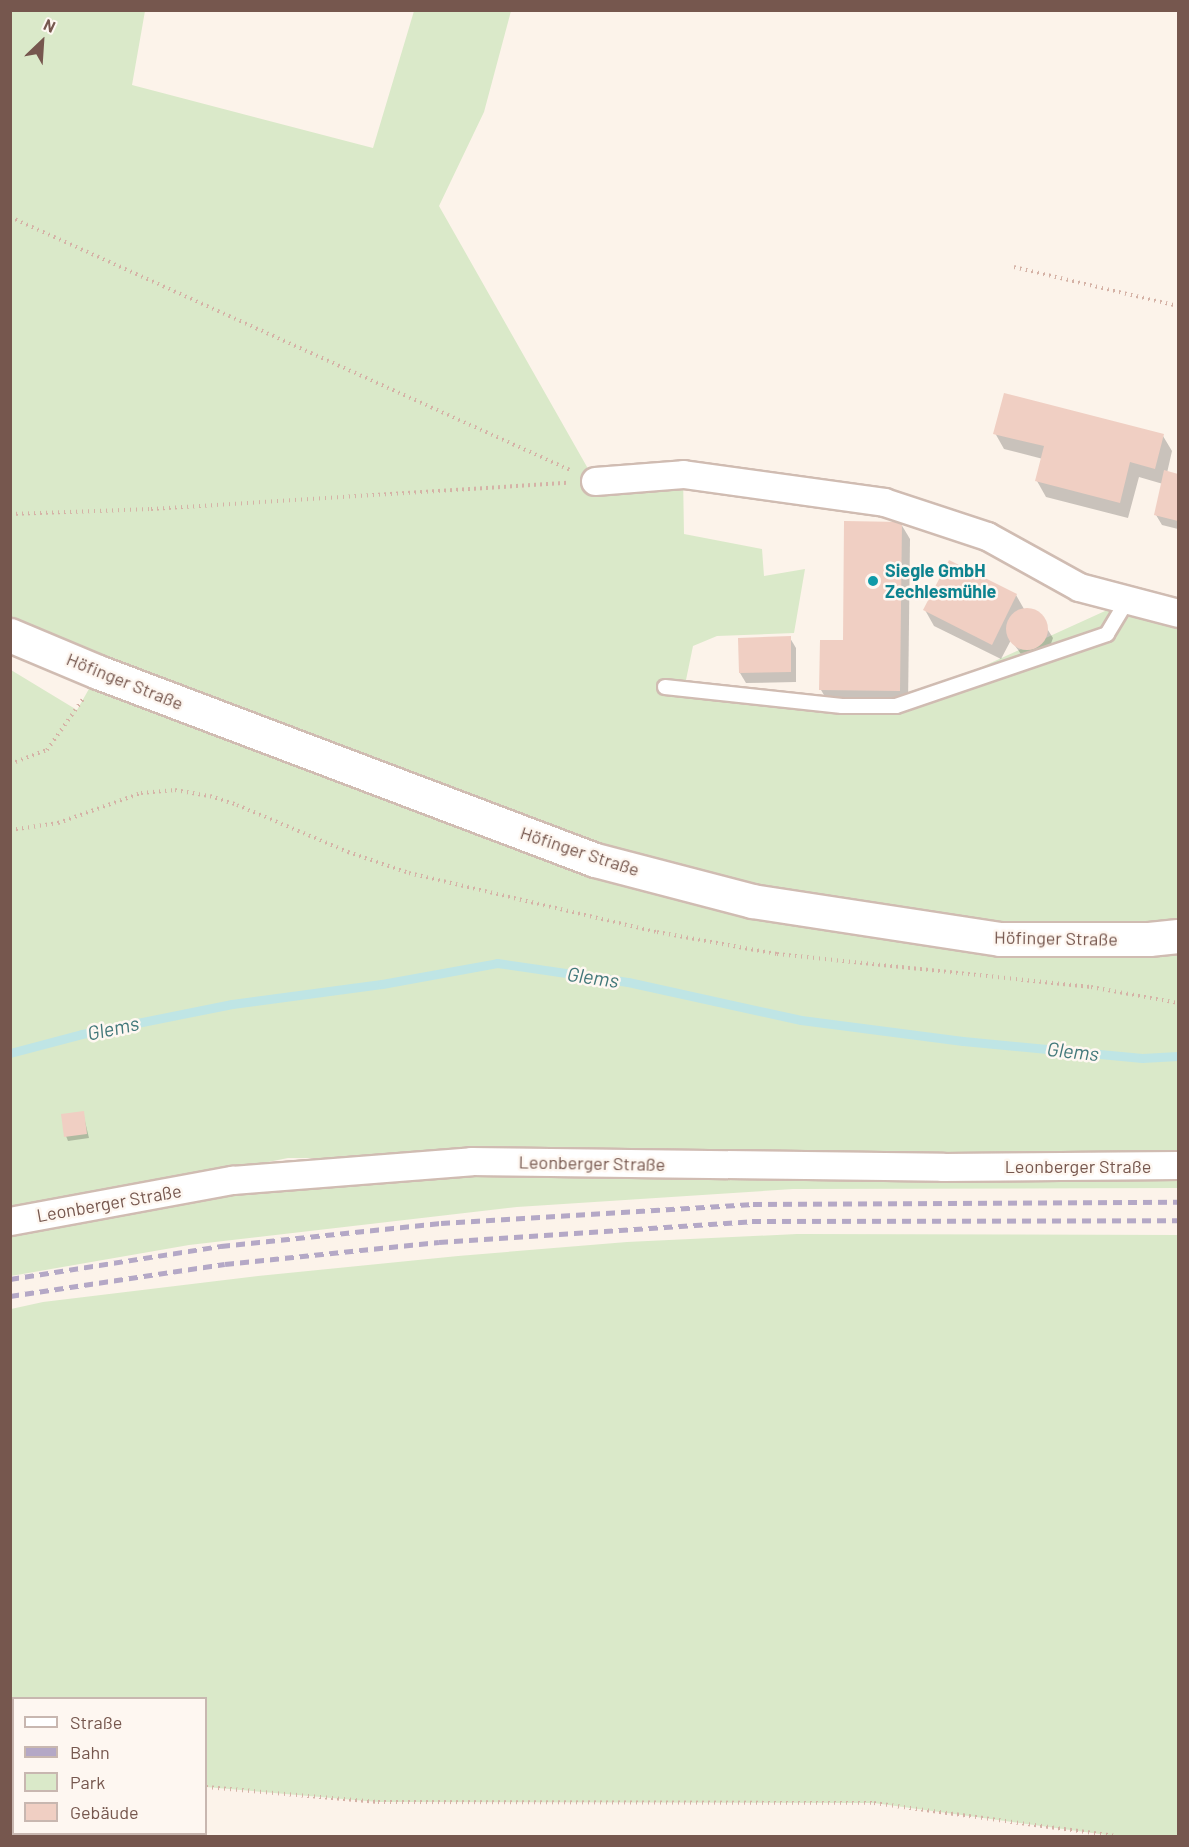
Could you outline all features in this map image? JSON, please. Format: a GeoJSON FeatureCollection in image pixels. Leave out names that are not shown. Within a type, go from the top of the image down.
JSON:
{"type":"FeatureCollection","features":[{"type":"Feature","properties":{"kind":"street"},"geometry":{"type":"LineString","coordinates":[[595,481],[683,474],[884,502],[987,536],[1079,587],[1179,614]]}},
{"type":"Feature","properties":{"kind":"street","name":"Höfinger Straße"},"geometry":{"type":"LineString","coordinates":[[10,635],[98,672],[595,860],[752,901],[1000,939],[1149,939],[1179,936]]}},
{"type":"Feature","properties":{"kind":"street","name":"Leonberger Straße"},"geometry":{"type":"LineString","coordinates":[[10,1221],[232,1180],[471,1161],[943,1167],[1179,1165]]}},
{"type":"Feature","properties":{"kind":"lane"},"geometry":{"type":"LineString","coordinates":[[665,687],[842,706],[897,706],[1107,634],[1127,601]]}},
{"type":"Feature","properties":{"kind":"path"},"geometry":{"type":"LineString","coordinates":[[10,217],[595,481]]}},
{"type":"Feature","properties":{"kind":"path"},"geometry":{"type":"LineString","coordinates":[[1014,267],[1179,306]]}},
{"type":"Feature","properties":{"kind":"path"},"geometry":{"type":"LineString","coordinates":[[10,514],[151,509],[595,481]]}},
{"type":"Feature","properties":{"kind":"path"},"geometry":{"type":"LineString","coordinates":[[10,764],[47,750],[77,710],[98,672]]}},
{"type":"Feature","properties":{"kind":"path"},"geometry":{"type":"LineString","coordinates":[[10,830],[58,822],[141,793],[175,790],[210,795],[348,852],[409,873],[657,932],[777,954],[1091,987],[1179,1003]]}},
{"type":"Feature","properties":{"kind":"path"},"geometry":{"type":"LineString","coordinates":[[207,1787],[378,1803],[874,1803],[1114,1836]]}},
{"type":"Feature","properties":{"kind":"green space"},"geometry":{"type":"Polygon","coordinates":[[[11,11],[145,11],[132,85],[373,148],[414,11],[511,11],[484,112],[439,206],[595,481],[683,474],[684,534],[762,549],[764,576],[805,569],[794,633],[717,636],[693,646],[686,680],[666,686],[896,706],[1127,601],[1178,613],[1178,1158],[288,1158],[11,1212],[11,670],[77,710],[98,673],[11,635],[11,11]]]}},
{"type":"Feature","properties":{"kind":"green space"},"geometry":{"type":"Polygon","coordinates":[[[1178,1160],[1178,1188],[793,1189],[517,1207],[189,1245],[11,1276],[11,1229],[230,1187],[470,1168],[1178,1160]]]}},
{"type":"Feature","properties":{"kind":"green space"},"geometry":{"type":"Polygon","coordinates":[[[797,1234],[1178,1235],[1178,1836],[1114,1836],[874,1803],[378,1802],[207,1787],[207,1697],[12,1697],[11,1769],[11,1309],[43,1302],[258,1276],[627,1242],[797,1234]]]}},
{"type":"Feature","properties":{"kind":"building"},"geometry":{"type":"Polygon","coordinates":[[[1004,393],[1164,434],[1155,469],[1130,462],[1120,503],[1035,481],[1044,446],[993,434],[1004,393]]]}},
{"type":"Feature","properties":{"kind":"building"},"geometry":{"type":"Polygon","coordinates":[[[1164,470],[1178,474],[1178,521],[1154,515],[1164,470]]]}},
{"type":"Feature","properties":{"kind":"building","name":"Siegle GmbH Zechlesmühle"},"geometry":{"type":"Polygon","coordinates":[[[844,521],[902,522],[900,691],[819,690],[820,640],[843,640],[844,521]]]}},
{"type":"Feature","properties":{"kind":"building"},"geometry":{"type":"Polygon","coordinates":[[[949,560],[1017,594],[992,645],[923,610],[949,560]]]}},
{"type":"Feature","properties":{"kind":"building"},"geometry":{"type":"Polygon","coordinates":[[[1027,608],[1035,609],[1042,614],[1047,621],[1047,637],[1042,644],[1035,649],[1027,650],[1019,649],[1012,644],[1007,637],[1006,629],[1007,621],[1012,614],[1019,609],[1027,608]]]}},
{"type":"Feature","properties":{"kind":"building"},"geometry":{"type":"Polygon","coordinates":[[[791,636],[791,672],[739,673],[738,638],[791,636]]]}},
{"type":"Feature","properties":{"kind":"building"},"geometry":{"type":"Polygon","coordinates":[[[84,1111],[87,1134],[64,1137],[61,1114],[84,1111]]]}},
{"type":"Feature","properties":{"kind":"waterway","name":"Glems"},"geometry":{"type":"LineString","coordinates":[[10,1053],[82,1034],[232,1004],[382,984],[497,963],[628,982],[801,1020],[963,1041],[1142,1058],[1178,1056]]}},
{"type":"Feature","properties":{"kind":"railway"},"geometry":{"type":"LineString","coordinates":[[10,1279],[221,1246],[441,1223],[753,1204],[1178,1202]]}},
{"type":"Feature","properties":{"kind":"railway"},"geometry":{"type":"LineString","coordinates":[[10,1296],[225,1264],[439,1242],[752,1221],[1178,1220]]}},
{"type":"Feature","properties":{"kind":"place","name":"Siegle GmbH Zechlesmühle"},"geometry":{"type":"Point","coordinates":[873,581]}}]}
